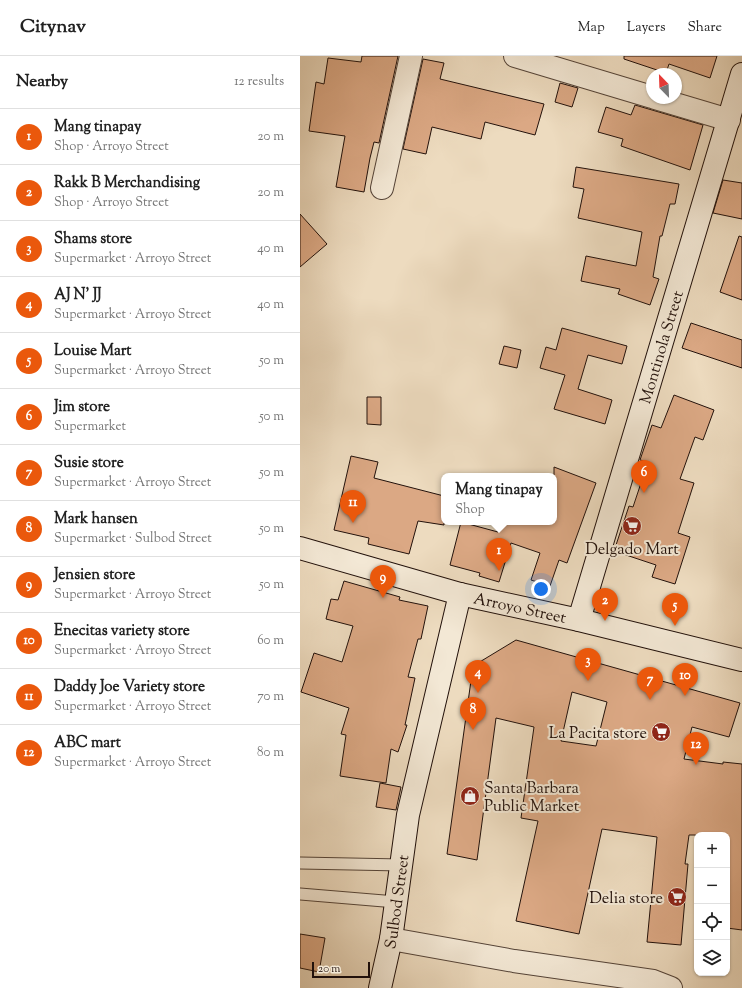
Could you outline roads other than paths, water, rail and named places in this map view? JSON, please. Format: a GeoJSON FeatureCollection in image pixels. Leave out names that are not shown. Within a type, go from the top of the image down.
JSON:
{"type":"FeatureCollection","features":[{"type":"Feature","properties":{"kind":"street"},"geometry":{"type":"LineString","coordinates":[[382,188],[411,56]]}},
{"type":"Feature","properties":{"kind":"street"},"geometry":{"type":"LineString","coordinates":[[515,56],[646,95]]}},
{"type":"Feature","properties":{"kind":"street","name":"Montinola Street"},"geometry":{"type":"LineString","coordinates":[[579,620],[742,74]]}},
{"type":"Feature","properties":{"kind":"street"},"geometry":{"type":"LineString","coordinates":[[675,104],[729,120]]}},
{"type":"Feature","properties":{"kind":"street","name":"Arroyo Street"},"geometry":{"type":"LineString","coordinates":[[300,548],[460,594],[579,620],[742,660]]}},
{"type":"Feature","properties":{"kind":"street","name":"Sulbod Street"},"geometry":{"type":"LineString","coordinates":[[380,988],[391,939],[408,815],[460,594]]}},
{"type":"Feature","properties":{"kind":"street"},"geometry":{"type":"LineString","coordinates":[[391,939],[514,962],[653,981],[671,988]]}},
{"type":"Feature","properties":{"kind":"lane"},"geometry":{"type":"LineString","coordinates":[[300,862],[402,864]]}},
{"type":"Feature","properties":{"kind":"lane"},"geometry":{"type":"LineString","coordinates":[[300,894],[396,902]]}},
{"type":"Feature","properties":{"kind":"place","name":"Jim store"},"geometry":{"type":"Point","coordinates":[644,493]}},
{"type":"Feature","properties":{"kind":"place","name":"Daddy Joe Variety store"},"geometry":{"type":"Point","coordinates":[353,523]}},
{"type":"Feature","properties":{"kind":"place","name":"Delgado Mart"},"geometry":{"type":"Point","coordinates":[632,526]}},
{"type":"Feature","properties":{"kind":"place","name":"Mang tinapay"},"geometry":{"type":"Point","coordinates":[499,571]}},
{"type":"Feature","properties":{"kind":"place","name":"Jensien store"},"geometry":{"type":"Point","coordinates":[383,598]}},
{"type":"Feature","properties":{"kind":"place","name":"Rakk B Merchandising"},"geometry":{"type":"Point","coordinates":[605,621]}},
{"type":"Feature","properties":{"kind":"place","name":"Louise Mart"},"geometry":{"type":"Point","coordinates":[675,626]}},
{"type":"Feature","properties":{"kind":"place","name":"Shams store"},"geometry":{"type":"Point","coordinates":[588,681]}},
{"type":"Feature","properties":{"kind":"place","name":"AJ N' JJ"},"geometry":{"type":"Point","coordinates":[478,693]}},
{"type":"Feature","properties":{"kind":"place","name":"Enecitas variety store"},"geometry":{"type":"Point","coordinates":[685,696]}},
{"type":"Feature","properties":{"kind":"place","name":"Susie store"},"geometry":{"type":"Point","coordinates":[650,700]}},
{"type":"Feature","properties":{"kind":"place","name":"Mark hansen"},"geometry":{"type":"Point","coordinates":[473,730]}},
{"type":"Feature","properties":{"kind":"place","name":"La Pacita store"},"geometry":{"type":"Point","coordinates":[661,732]}},
{"type":"Feature","properties":{"kind":"place","name":"ABC mart"},"geometry":{"type":"Point","coordinates":[696,765]}},
{"type":"Feature","properties":{"kind":"place","name":"Santa Barbara Public Market"},"geometry":{"type":"Point","coordinates":[470,796]}},
{"type":"Feature","properties":{"kind":"place","name":"Delia store"},"geometry":{"type":"Point","coordinates":[677,897]}}]}
